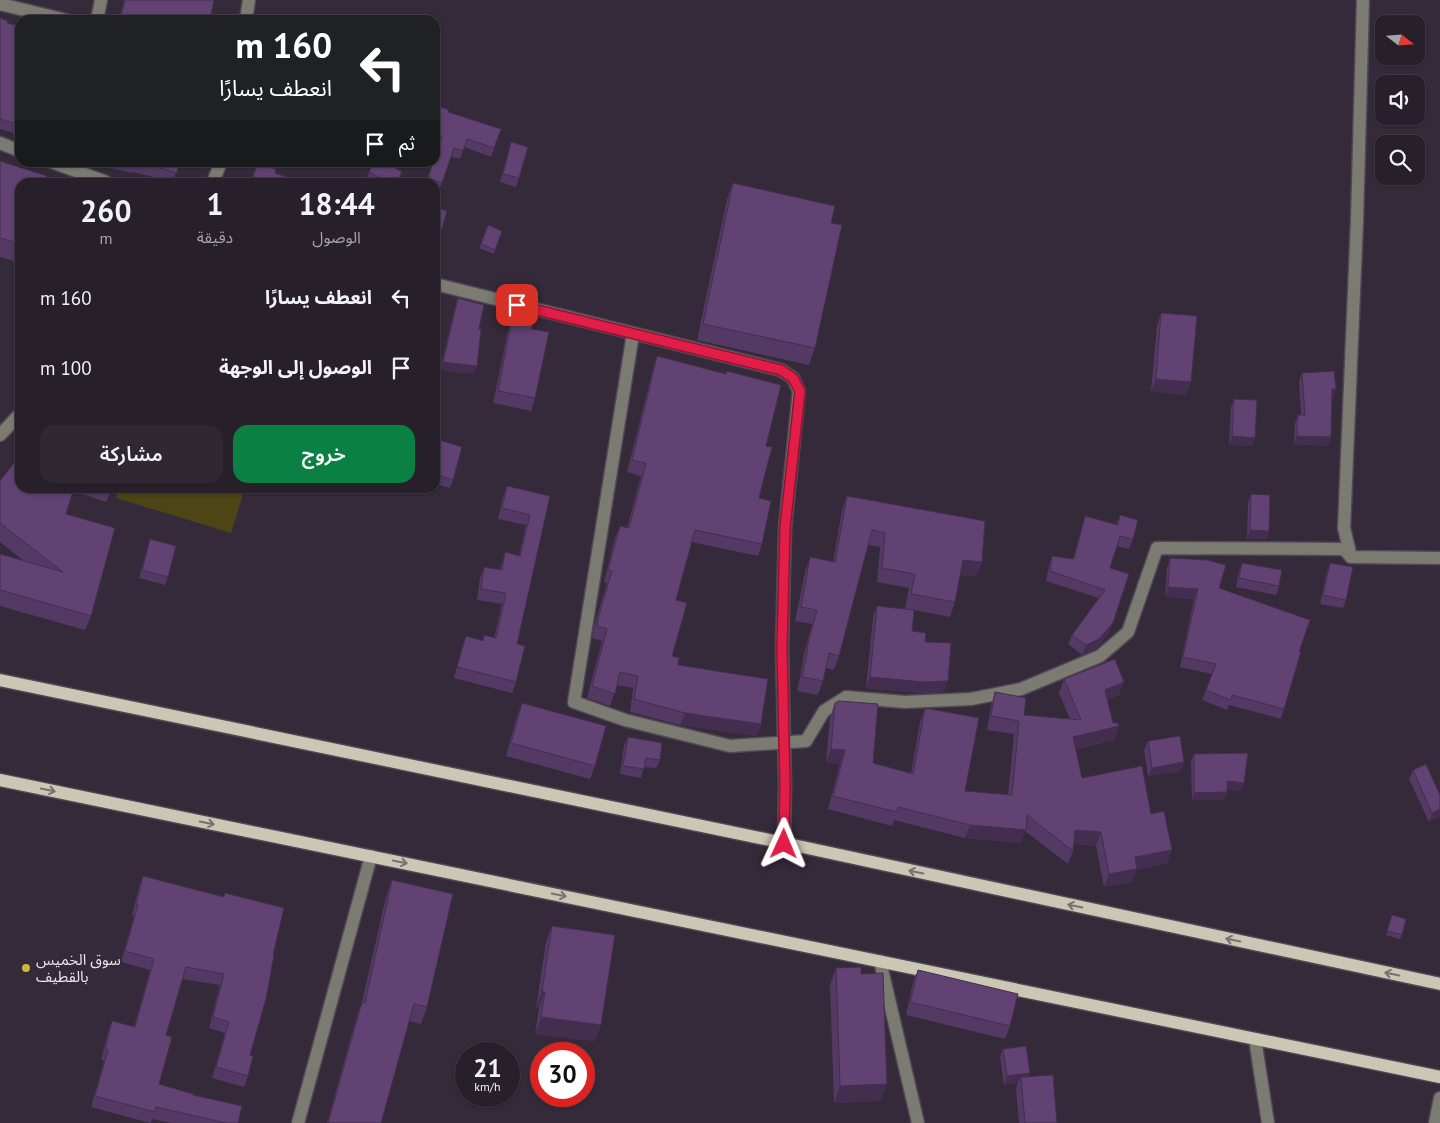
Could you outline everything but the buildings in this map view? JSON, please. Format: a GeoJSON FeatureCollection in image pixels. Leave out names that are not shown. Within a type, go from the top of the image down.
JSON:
{"type":"FeatureCollection","features":[{"type":"Feature","properties":{"kind":"main road"},"geometry":{"type":"LineString","coordinates":[[0,680],[1440,984]]}},
{"type":"Feature","properties":{"kind":"main road"},"geometry":{"type":"LineString","coordinates":[[0,780],[1440,1077]]}},
{"type":"Feature","properties":{"kind":"street"},"geometry":{"type":"LineString","coordinates":[[98,15],[101,0]]}},
{"type":"Feature","properties":{"kind":"street"},"geometry":{"type":"LineString","coordinates":[[247,15],[249,0]]}},
{"type":"Feature","properties":{"kind":"street"},"geometry":{"type":"LineString","coordinates":[[1351,556],[1344,528],[1357,221],[1363,0]]}},
{"type":"Feature","properties":{"kind":"street"},"geometry":{"type":"LineString","coordinates":[[0,4],[45,15]]}},
{"type":"Feature","properties":{"kind":"street"},"geometry":{"type":"LineString","coordinates":[[0,143],[15,148]]}},
{"type":"Feature","properties":{"kind":"street"},"geometry":{"type":"LineString","coordinates":[[71,167],[97,178]]}},
{"type":"Feature","properties":{"kind":"street"},"geometry":{"type":"LineString","coordinates":[[440,285],[781,370],[793,378],[800,391],[785,528],[782,648],[785,784],[784,844]]}},
{"type":"Feature","properties":{"kind":"street"},"geometry":{"type":"LineString","coordinates":[[634,334],[574,702],[625,720],[730,746],[806,741],[824,710],[846,697],[905,702],[971,699],[1021,688],[1100,656],[1128,632],[1157,548],[1344,549],[1351,556],[1440,558]]}},
{"type":"Feature","properties":{"kind":"street"},"geometry":{"type":"LineString","coordinates":[[0,435],[15,419]]}},
{"type":"Feature","properties":{"kind":"street"},"geometry":{"type":"LineString","coordinates":[[298,1123],[371,856]]}},
{"type":"Feature","properties":{"kind":"street"},"geometry":{"type":"LineString","coordinates":[[880,961],[918,1123]]}},
{"type":"Feature","properties":{"kind":"street"},"geometry":{"type":"LineString","coordinates":[[1255,1039],[1268,1123]]}},
{"type":"Feature","properties":{"kind":"street"},"geometry":{"type":"LineString","coordinates":[[1435,1123],[1440,1098]]}},
{"type":"Feature","properties":{"kind":"shaded area"},"geometry":{"type":"Polygon","coordinates":[[[118,493],[243,493],[231,533],[116,498],[118,493]]]}},
{"type":"Feature","properties":{"kind":"place","name":"سوق الخميس بالقطيف"},"geometry":{"type":"Point","coordinates":[26,968]}},
{"type":"Feature","properties":{"kind":"route"},"geometry":{"type":"LineString","coordinates":[[517,305],[781,370],[793,378],[800,391],[785,528],[782,648],[785,784],[784,844]]}}]}
